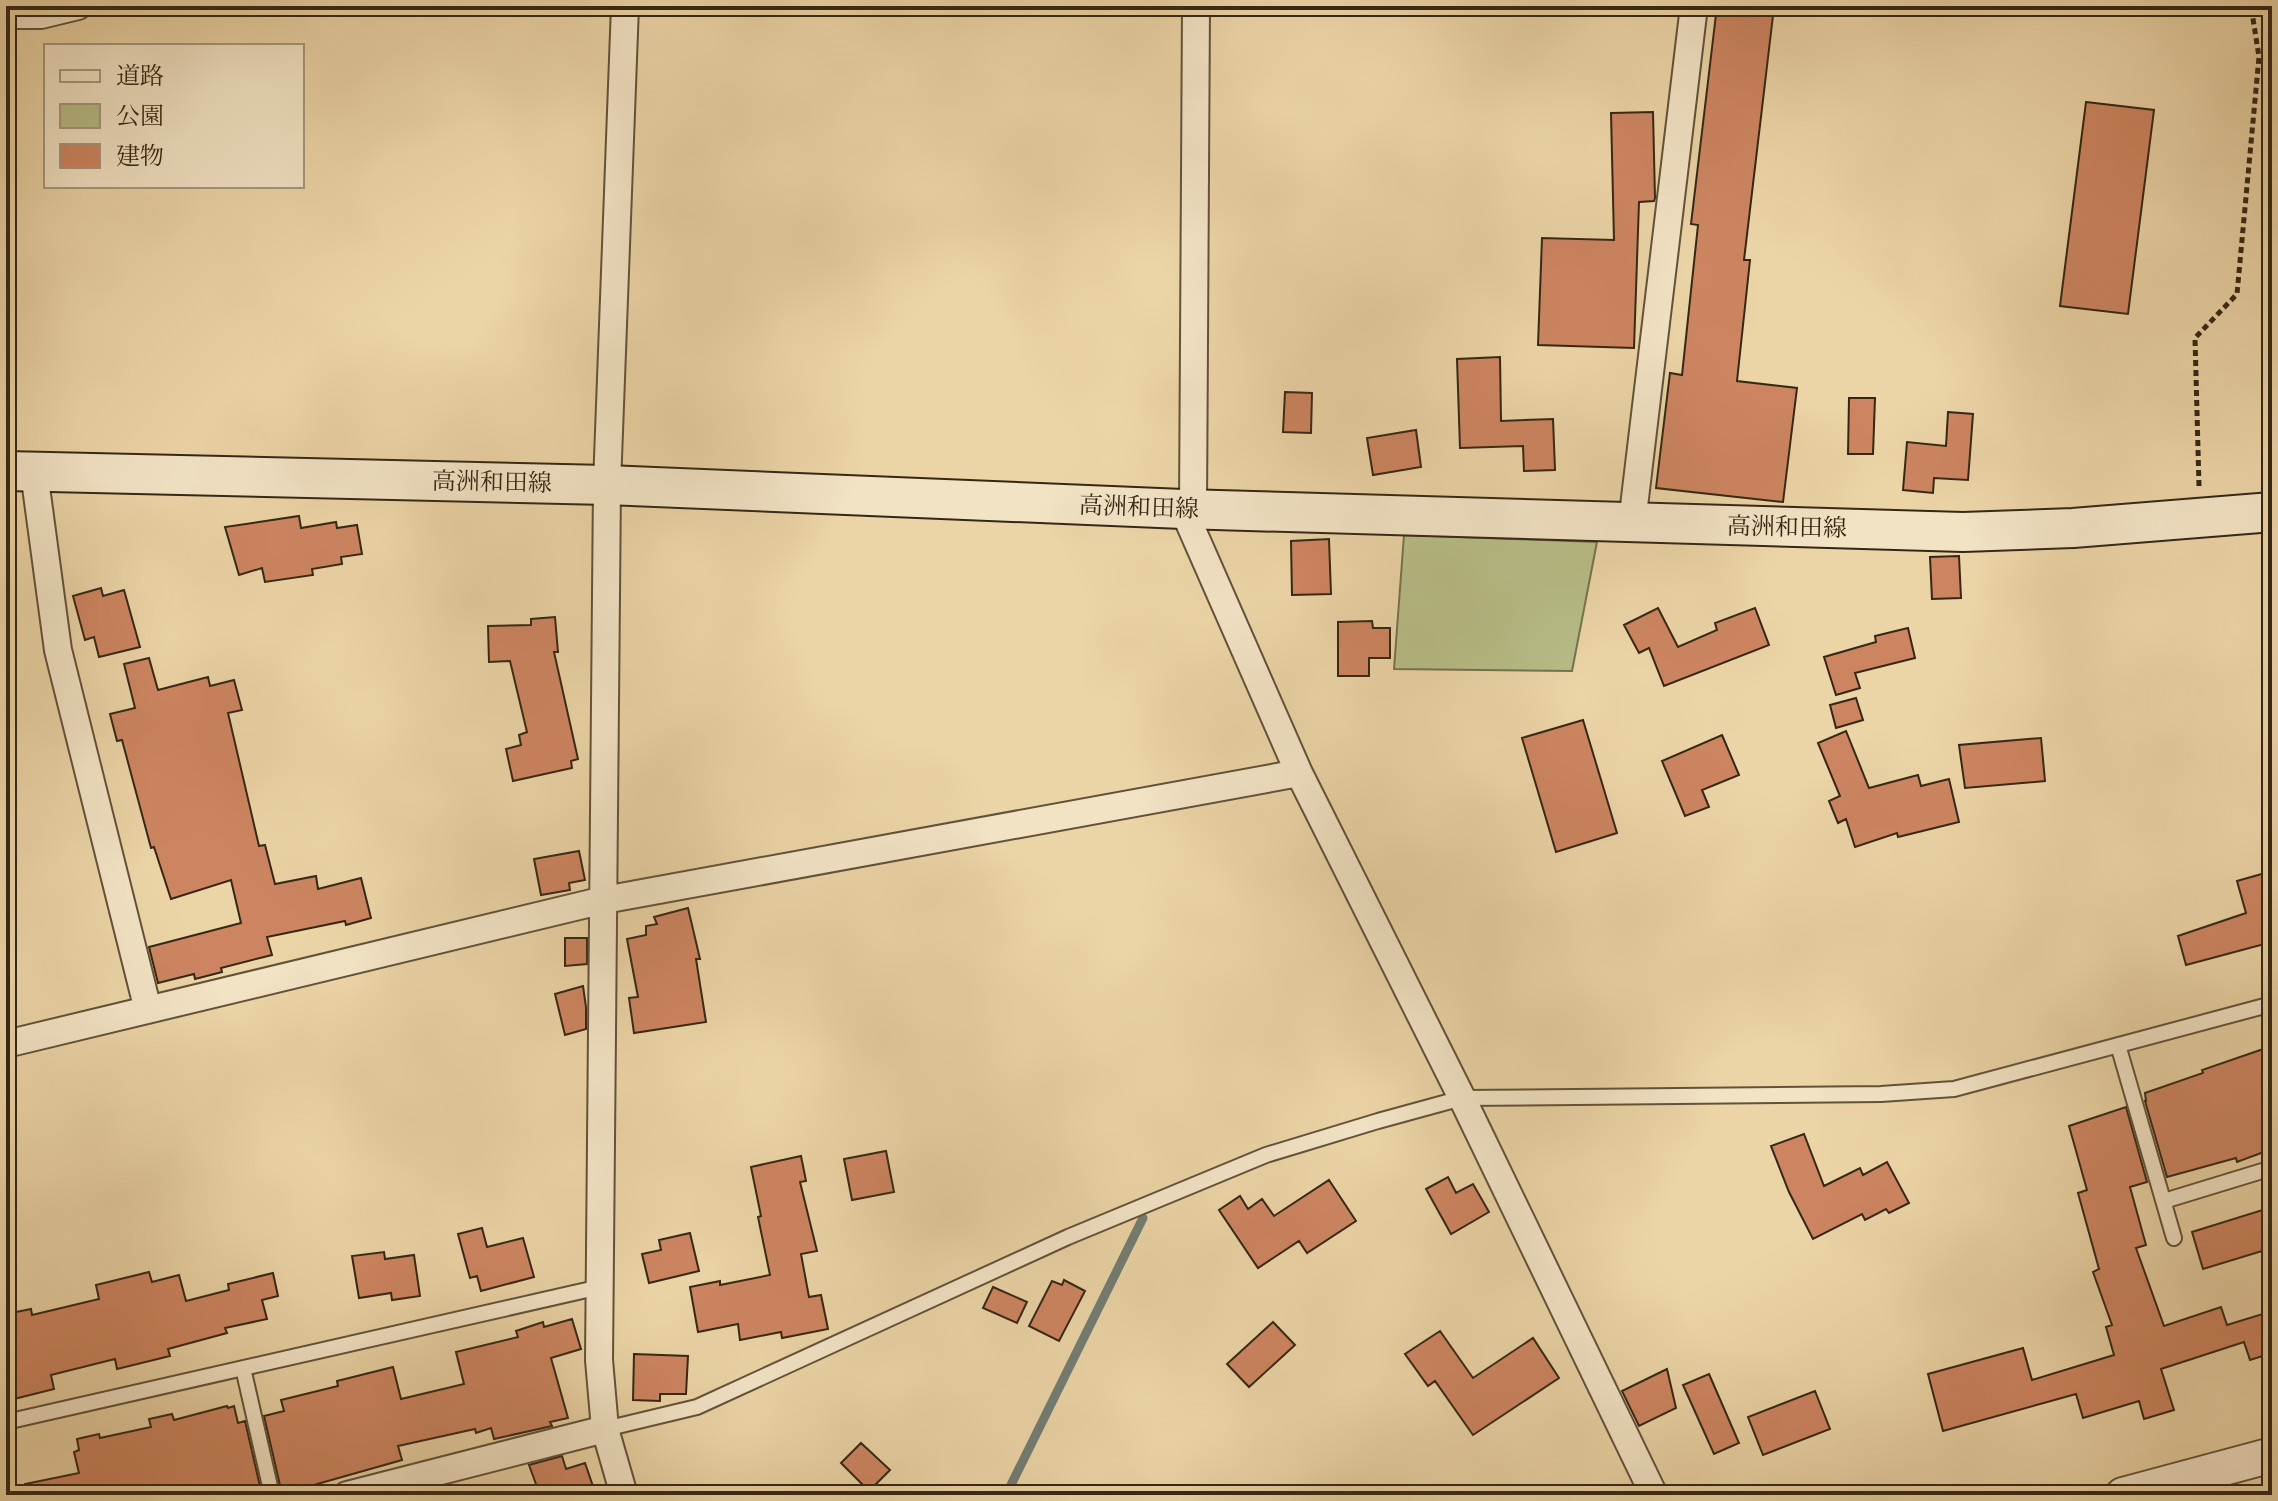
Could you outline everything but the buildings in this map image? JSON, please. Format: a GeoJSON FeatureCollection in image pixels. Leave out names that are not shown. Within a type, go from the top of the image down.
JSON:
{"type":"FeatureCollection","features":[{"type":"Feature","properties":{"kind":"main road","name":"高洲和田線"},"geometry":{"type":"LineString","coordinates":[[20,471],[607,485],[1188,509],[1963,532],[2073,528],[2272,512]]}},
{"type":"Feature","properties":{"kind":"street"},"geometry":{"type":"LineString","coordinates":[[6,15],[41,15],[78,6]]}},
{"type":"Feature","properties":{"kind":"street"},"geometry":{"type":"LineString","coordinates":[[624,1495],[605,1429],[599,1360],[607,485],[625,6]]}},
{"type":"Feature","properties":{"kind":"street"},"geometry":{"type":"LineString","coordinates":[[1196,6],[1188,509],[1299,773],[1462,1098],[1654,1495]]}},
{"type":"Feature","properties":{"kind":"street"},"geometry":{"type":"LineString","coordinates":[[1632,523],[1694,6]]}},
{"type":"Feature","properties":{"kind":"street"},"geometry":{"type":"LineString","coordinates":[[20,471],[58,650],[148,1010]]}},
{"type":"Feature","properties":{"kind":"street"},"geometry":{"type":"LineString","coordinates":[[6,1044],[604,900],[1299,773]]}},
{"type":"Feature","properties":{"kind":"street"},"geometry":{"type":"LineString","coordinates":[[347,1495],[605,1429]]}},
{"type":"Feature","properties":{"kind":"street"},"geometry":{"type":"LineString","coordinates":[[2123,1495],[2272,1455]]}},
{"type":"Feature","properties":{"kind":"lane"},"geometry":{"type":"LineString","coordinates":[[605,1429],[697,1407],[1068,1237],[1266,1155],[1462,1098],[1881,1094],[1954,1089],[2272,1004]]}},
{"type":"Feature","properties":{"kind":"lane"},"geometry":{"type":"LineString","coordinates":[[2118,1045],[2174,1238]]}},
{"type":"Feature","properties":{"kind":"lane"},"geometry":{"type":"LineString","coordinates":[[2164,1201],[2272,1168]]}},
{"type":"Feature","properties":{"kind":"lane"},"geometry":{"type":"LineString","coordinates":[[6,1422],[600,1287]]}},
{"type":"Feature","properties":{"kind":"lane"},"geometry":{"type":"LineString","coordinates":[[243,1368],[272,1495]]}},
{"type":"Feature","properties":{"kind":"path"},"geometry":{"type":"LineString","coordinates":[[2200,518],[2195,338],[2237,294],[2259,57],[2251,6]]}},
{"type":"Feature","properties":{"kind":"green space"},"geometry":{"type":"Polygon","coordinates":[[[1404,535],[1597,542],[1572,671],[1394,669],[1404,535]]]}},
{"type":"Feature","properties":{"kind":"waterway"},"geometry":{"type":"LineString","coordinates":[[1006,1495],[1143,1218]]}}]}
